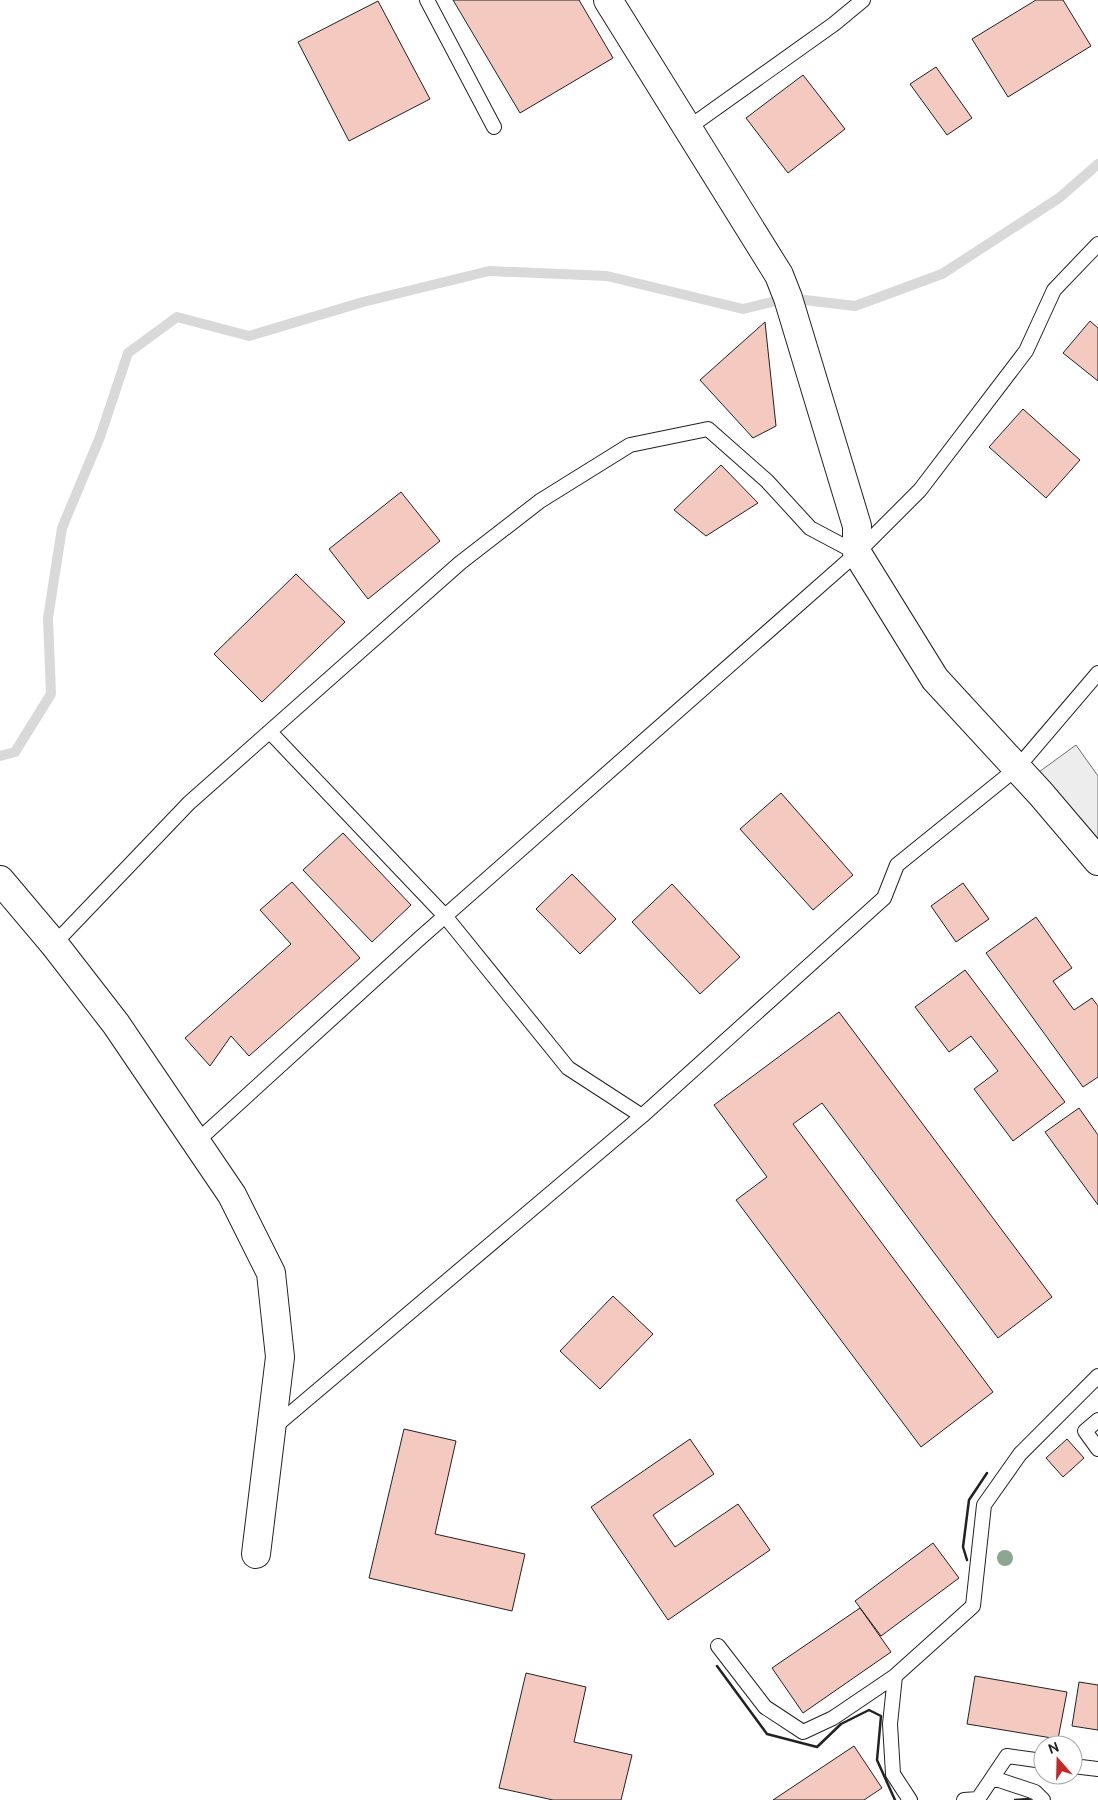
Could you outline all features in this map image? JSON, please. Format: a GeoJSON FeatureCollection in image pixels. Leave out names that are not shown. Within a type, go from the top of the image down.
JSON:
{"type":"FeatureCollection","features":[{"type":"Feature","properties":{"kind":"street"},"geometry":{"type":"LineString","coordinates":[[608,0],[779,275],[788,298],[857,526],[857,553],[935,678],[1098,861]]}},
{"type":"Feature","properties":{"kind":"street"},"geometry":{"type":"LineString","coordinates":[[0,880],[54,944],[116,1024],[232,1195],[270,1273],[280,1357],[256,1554]]}},
{"type":"Feature","properties":{"kind":"lane"},"geometry":{"type":"LineString","coordinates":[[427,0],[494,127]]}},
{"type":"Feature","properties":{"kind":"lane"},"geometry":{"type":"LineString","coordinates":[[688,128],[834,24],[863,0]]}},
{"type":"Feature","properties":{"kind":"lane"},"geometry":{"type":"LineString","coordinates":[[195,1143],[445,916],[857,553],[920,490],[1026,351],[1054,290],[1098,244]]}},
{"type":"Feature","properties":{"kind":"lane"},"geometry":{"type":"LineString","coordinates":[[54,944],[189,803],[460,563],[540,501],[630,446],[708,429],[767,481],[810,528],[857,553]]}},
{"type":"Feature","properties":{"kind":"lane"},"geometry":{"type":"LineString","coordinates":[[271,1430],[642,1116],[884,898],[897,865],[1017,768],[1098,673]]}},
{"type":"Feature","properties":{"kind":"lane"},"geometry":{"type":"LineString","coordinates":[[270,732],[445,916],[568,1068],[642,1116]]}},
{"type":"Feature","properties":{"kind":"lane"},"geometry":{"type":"LineString","coordinates":[[718,1646],[765,1707],[803,1732],[833,1718],[895,1676],[973,1606],[984,1505],[1020,1454],[1098,1376]]}},
{"type":"Feature","properties":{"kind":"lane"},"geometry":{"type":"LineString","coordinates":[[1098,1420],[1085,1431],[1098,1449]]}},
{"type":"Feature","properties":{"kind":"lane"},"geometry":{"type":"LineString","coordinates":[[895,1676],[890,1724],[893,1774],[910,1800]]}},
{"type":"Feature","properties":{"kind":"lane"},"geometry":{"type":"LineString","coordinates":[[964,1800],[978,1798],[1007,1756],[1033,1760]]}},
{"type":"Feature","properties":{"kind":"lane"},"geometry":{"type":"LineString","coordinates":[[1083,1767],[1098,1769]]}},
{"type":"Feature","properties":{"kind":"lane"},"geometry":{"type":"LineString","coordinates":[[993,1778],[1035,1792],[1043,1800]]}},
{"type":"Feature","properties":{"kind":"shaded area"},"geometry":{"type":"Polygon","coordinates":[[[1076,745],[1098,776],[1098,862],[1028,780],[1076,745]]]}},
{"type":"Feature","properties":{"kind":"building"},"geometry":{"type":"Polygon","coordinates":[[[453,0],[579,0],[613,58],[520,113],[453,0]]]}},
{"type":"Feature","properties":{"kind":"building"},"geometry":{"type":"Polygon","coordinates":[[[1036,0],[1063,0],[1091,46],[1008,97],[972,39],[1036,0]]]}},
{"type":"Feature","properties":{"kind":"building"},"geometry":{"type":"Polygon","coordinates":[[[378,1],[430,99],[349,141],[298,42],[378,1]]]}},
{"type":"Feature","properties":{"kind":"building"},"geometry":{"type":"Polygon","coordinates":[[[936,67],[972,118],[947,135],[910,84],[936,67]]]}},
{"type":"Feature","properties":{"kind":"building"},"geometry":{"type":"Polygon","coordinates":[[[803,75],[845,129],[788,173],[746,118],[803,75]]]}},
{"type":"Feature","properties":{"kind":"building"},"geometry":{"type":"Polygon","coordinates":[[[1090,321],[1098,328],[1098,381],[1063,353],[1090,321]]]}},
{"type":"Feature","properties":{"kind":"building"},"geometry":{"type":"Polygon","coordinates":[[[765,322],[776,426],[753,438],[700,380],[765,322]]]}},
{"type":"Feature","properties":{"kind":"building"},"geometry":{"type":"Polygon","coordinates":[[[1023,409],[1080,460],[1046,498],[989,447],[1023,409]]]}},
{"type":"Feature","properties":{"kind":"building"},"geometry":{"type":"Polygon","coordinates":[[[721,465],[758,503],[706,536],[674,510],[721,465]]]}},
{"type":"Feature","properties":{"kind":"building"},"geometry":{"type":"Polygon","coordinates":[[[401,492],[440,541],[368,599],[329,549],[401,492]]]}},
{"type":"Feature","properties":{"kind":"building"},"geometry":{"type":"Polygon","coordinates":[[[296,574],[345,622],[262,702],[214,654],[296,574]]]}},
{"type":"Feature","properties":{"kind":"building"},"geometry":{"type":"Polygon","coordinates":[[[781,793],[853,875],[813,910],[740,829],[781,793]]]}},
{"type":"Feature","properties":{"kind":"building"},"geometry":{"type":"Polygon","coordinates":[[[343,833],[411,905],[372,942],[303,870],[343,833]]]}},
{"type":"Feature","properties":{"kind":"building"},"geometry":{"type":"Polygon","coordinates":[[[572,874],[616,919],[580,954],[536,909],[572,874]]]}},
{"type":"Feature","properties":{"kind":"building"},"geometry":{"type":"Polygon","coordinates":[[[292,882],[360,958],[249,1056],[231,1036],[210,1066],[185,1038],[291,944],[260,910],[292,882]]]}},
{"type":"Feature","properties":{"kind":"building"},"geometry":{"type":"Polygon","coordinates":[[[963,883],[989,919],[956,942],[931,906],[963,883]]]}},
{"type":"Feature","properties":{"kind":"building"},"geometry":{"type":"Polygon","coordinates":[[[672,884],[740,957],[700,994],[632,922],[672,884]]]}},
{"type":"Feature","properties":{"kind":"building"},"geometry":{"type":"Polygon","coordinates":[[[1036,917],[1072,968],[1053,981],[1074,1010],[1092,998],[1098,1006],[1098,1077],[1083,1087],[986,953],[1036,917]]]}},
{"type":"Feature","properties":{"kind":"building"},"geometry":{"type":"Polygon","coordinates":[[[965,970],[1065,1102],[1013,1141],[974,1089],[998,1071],[971,1036],[949,1052],[915,1007],[965,970]]]}},
{"type":"Feature","properties":{"kind":"building"},"geometry":{"type":"Polygon","coordinates":[[[839,1012],[1052,1297],[998,1338],[822,1103],[793,1124],[993,1392],[921,1447],[736,1200],[767,1177],[714,1105],[839,1012]]]}},
{"type":"Feature","properties":{"kind":"building"},"geometry":{"type":"Polygon","coordinates":[[[1079,1108],[1098,1135],[1098,1205],[1045,1132],[1079,1108]]]}},
{"type":"Feature","properties":{"kind":"building"},"geometry":{"type":"Polygon","coordinates":[[[613,1296],[653,1334],[600,1389],[560,1351],[613,1296]]]}},
{"type":"Feature","properties":{"kind":"building"},"geometry":{"type":"Polygon","coordinates":[[[404,1429],[456,1441],[435,1534],[525,1554],[512,1611],[369,1578],[404,1429]]]}},
{"type":"Feature","properties":{"kind":"building"},"geometry":{"type":"Polygon","coordinates":[[[690,1439],[714,1474],[653,1515],[675,1547],[738,1504],[770,1550],[668,1620],[591,1507],[690,1439]]]}},
{"type":"Feature","properties":{"kind":"building"},"geometry":{"type":"Polygon","coordinates":[[[1067,1439],[1084,1458],[1063,1477],[1046,1458],[1067,1439]]]}},
{"type":"Feature","properties":{"kind":"building"},"geometry":{"type":"Polygon","coordinates":[[[933,1543],[959,1578],[881,1636],[855,1601],[933,1543]]]}},
{"type":"Feature","properties":{"kind":"building"},"geometry":{"type":"Polygon","coordinates":[[[860,1608],[891,1652],[803,1713],[772,1668],[860,1608]]]}},
{"type":"Feature","properties":{"kind":"building"},"geometry":{"type":"Polygon","coordinates":[[[526,1673],[586,1687],[574,1742],[632,1755],[621,1800],[553,1800],[499,1788],[526,1673]]]}},
{"type":"Feature","properties":{"kind":"building"},"geometry":{"type":"Polygon","coordinates":[[[975,1676],[1067,1692],[1059,1735],[1034,1735],[967,1724],[975,1676]]]}},
{"type":"Feature","properties":{"kind":"building"},"geometry":{"type":"Polygon","coordinates":[[[1079,1682],[1098,1685],[1098,1730],[1072,1726],[1079,1682]]]}},
{"type":"Feature","properties":{"kind":"building"},"geometry":{"type":"Polygon","coordinates":[[[854,1746],[882,1788],[864,1800],[773,1800],[854,1746]]]}},
{"type":"Feature","properties":{"kind":"waterway"},"geometry":{"type":"LineString","coordinates":[[0,756],[15,752],[51,694],[48,618],[62,528],[100,437],[128,353],[177,317],[249,336],[363,302],[489,271],[607,276],[743,309],[788,298],[855,306],[942,274],[1059,198],[1098,164]]}},
{"type":"Feature","properties":{"kind":"wall"},"geometry":{"type":"LineString","coordinates":[[967,1560],[963,1547],[969,1500],[987,1473]]}},
{"type":"Feature","properties":{"kind":"wall"},"geometry":{"type":"LineString","coordinates":[[717,1666],[767,1734],[817,1747],[841,1724],[869,1710],[881,1716],[877,1760],[895,1800]]}},
{"type":"Feature","properties":{"kind":"wall"},"geometry":{"type":"LineString","coordinates":[[1015,1800],[1030,1800]]}}]}
